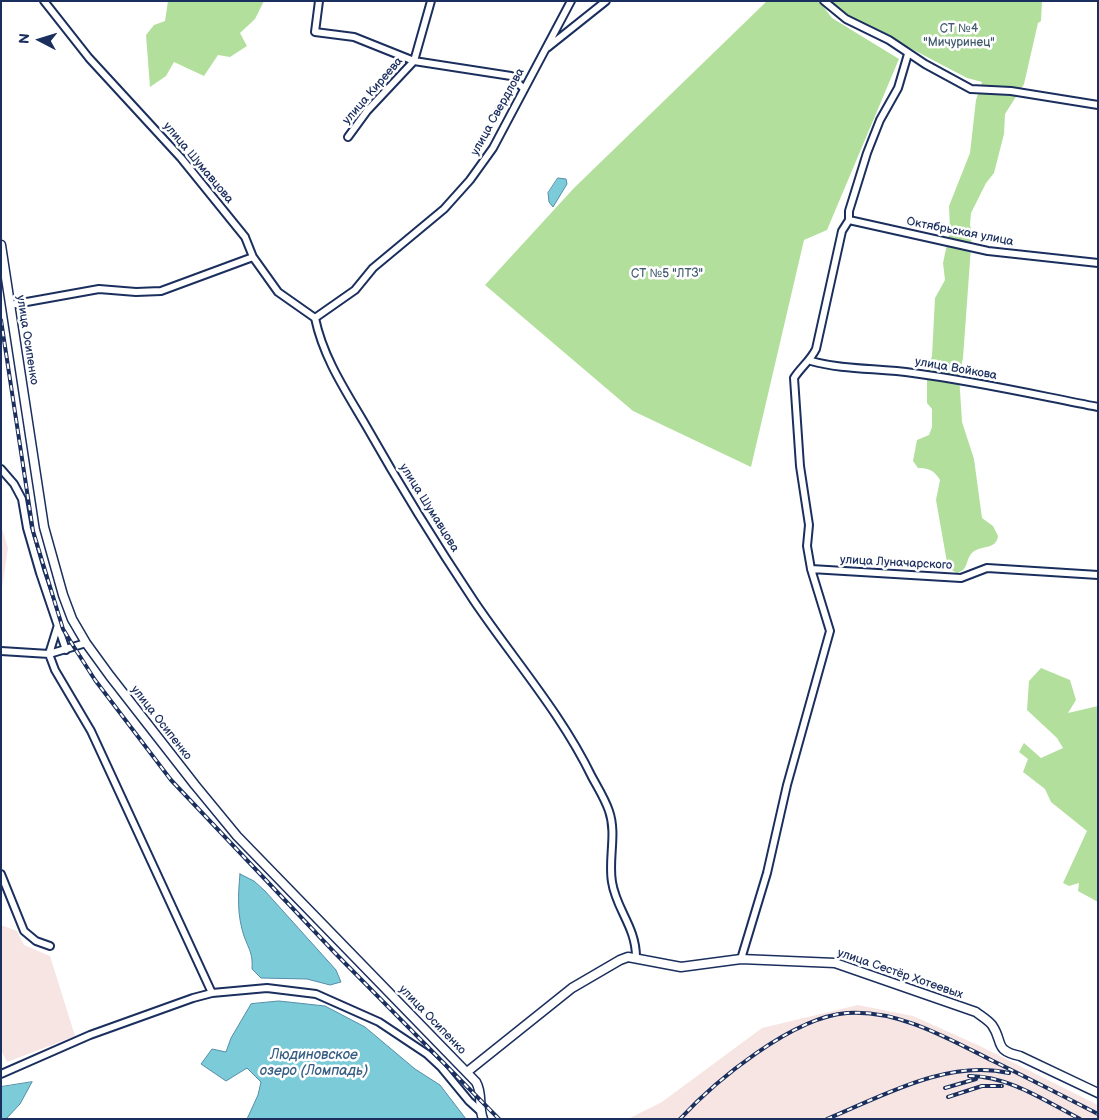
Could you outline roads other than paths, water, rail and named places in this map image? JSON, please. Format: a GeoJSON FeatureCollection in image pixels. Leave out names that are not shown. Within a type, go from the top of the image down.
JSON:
{"type":"FeatureCollection","features":[{"type":"Feature","properties":{"kind":"street","name":"улица Шумавцова"},"geometry":{"type":"LineString","coordinates":[[44,1],[88,58],[134,105],[181,158],[245,237],[253,257],[278,292],[315,318],[319,337],[327,358],[386,461],[475,602],[564,724],[581,754],[609,811],[613,835],[610,862],[612,884],[636,942],[636,957]]}},
{"type":"Feature","properties":{"kind":"street"},"geometry":{"type":"LineString","coordinates":[[319,1],[315,32],[354,37],[414,61],[511,76],[524,89]]}},
{"type":"Feature","properties":{"kind":"street","name":"улица Киреева"},"geometry":{"type":"LineString","coordinates":[[348,137],[367,111],[414,61],[431,1]]}},
{"type":"Feature","properties":{"kind":"street","name":"улица Свердлова"},"geometry":{"type":"LineString","coordinates":[[315,318],[355,290],[373,268],[444,208],[470,180],[493,148],[570,1]]}},
{"type":"Feature","properties":{"kind":"street"},"geometry":{"type":"LineString","coordinates":[[544,50],[606,1]]}},
{"type":"Feature","properties":{"kind":"street"},"geometry":{"type":"LineString","coordinates":[[824,1],[846,19],[889,40],[908,54],[971,89],[1011,91],[1098,105]]}},
{"type":"Feature","properties":{"kind":"street"},"geometry":{"type":"LineString","coordinates":[[741,959],[767,873],[787,785],[830,631],[811,569],[807,546],[809,525],[800,466],[794,378],[800,368],[811,361],[816,349],[842,231],[849,220],[849,211],[867,153],[880,120],[898,88],[908,54]]}},
{"type":"Feature","properties":{"kind":"street","name":"Октябрьская улица"},"geometry":{"type":"LineString","coordinates":[[849,220],[988,251],[1098,263]]}},
{"type":"Feature","properties":{"kind":"street","name":"улица Осипенко"},"geometry":{"type":"LineString","coordinates":[[1,245],[44,527],[62,596],[86,643],[195,786],[237,836],[467,1072],[481,1092],[482,1115]]}},
{"type":"Feature","properties":{"kind":"street"},"geometry":{"type":"LineString","coordinates":[[10,305],[99,289],[136,292],[161,291],[253,257]]}},
{"type":"Feature","properties":{"kind":"street","name":"улица Войкова"},"geometry":{"type":"LineString","coordinates":[[811,361],[825,365],[879,368],[956,379],[1098,407]]}},
{"type":"Feature","properties":{"kind":"street"},"geometry":{"type":"LineString","coordinates":[[1,469],[14,484],[22,499],[27,528],[66,650]]}},
{"type":"Feature","properties":{"kind":"street","name":"улица Луначарского"},"geometry":{"type":"LineString","coordinates":[[811,569],[961,578],[987,568],[1098,575]]}},
{"type":"Feature","properties":{"kind":"street"},"geometry":{"type":"LineString","coordinates":[[58,625],[49,654],[55,670],[91,731],[212,993]]}},
{"type":"Feature","properties":{"kind":"street"},"geometry":{"type":"LineString","coordinates":[[1,651],[49,654],[86,643]]}},
{"type":"Feature","properties":{"kind":"street"},"geometry":{"type":"LineString","coordinates":[[1,874],[24,931],[36,941],[50,946]]}},
{"type":"Feature","properties":{"kind":"street"},"geometry":{"type":"LineString","coordinates":[[467,1072],[572,988],[620,960],[636,957]]}},
{"type":"Feature","properties":{"kind":"street","name":"улица Сестёр Хотеевых"},"geometry":{"type":"LineString","coordinates":[[636,957],[681,967],[741,959],[796,962],[816,960],[835,963],[976,1012],[992,1024],[1002,1048],[1010,1054],[1020,1056],[1098,1093]]}},
{"type":"Feature","properties":{"kind":"street"},"geometry":{"type":"LineString","coordinates":[[2,1073],[90,1035],[212,993],[267,988],[316,994],[379,1022],[427,1054],[441,1067],[482,1115]]}},
{"type":"Feature","properties":{"kind":"water"},"geometry":{"type":"Polygon","coordinates":[[[558,178],[566,179],[567,184],[553,207],[549,202],[548,193],[558,178]]]}},
{"type":"Feature","properties":{"kind":"water"},"geometry":{"type":"Polygon","coordinates":[[[240,874],[254,881],[265,891],[336,970],[341,982],[330,985],[307,979],[261,978],[252,969],[251,955],[244,936],[239,913],[240,874]]]}},
{"type":"Feature","properties":{"kind":"water","name":"Людиновское озеро (Ломпадь)"},"geometry":{"type":"Polygon","coordinates":[[[279,1001],[325,1006],[365,1027],[415,1069],[440,1085],[466,1119],[247,1119],[258,1095],[261,1082],[247,1068],[226,1081],[201,1064],[212,1049],[226,1052],[231,1038],[251,1004],[279,1001]]]}},
{"type":"Feature","properties":{"kind":"water"},"geometry":{"type":"Polygon","coordinates":[[[32,1082],[20,1104],[6,1119],[1,1119],[1,1087],[32,1082]]]}},
{"type":"Feature","properties":{"kind":"railway"},"geometry":{"type":"LineString","coordinates":[[1,320],[33,531],[63,629],[74,647],[95,680],[171,780],[335,953],[499,1119]]}},
{"type":"Feature","properties":{"kind":"railway"},"geometry":{"type":"LineString","coordinates":[[680,1119],[695,1103],[734,1069],[780,1038],[826,1017],[847,1013],[885,1016],[923,1027],[1098,1114]]}},
{"type":"Feature","properties":{"kind":"railway"},"geometry":{"type":"LineString","coordinates":[[827,1119],[893,1091],[939,1075],[962,1071],[986,1070],[1009,1073]]}},
{"type":"Feature","properties":{"kind":"railway"},"geometry":{"type":"LineString","coordinates":[[969,1076],[984,1077],[1012,1085],[1040,1097],[1080,1119]]}},
{"type":"Feature","properties":{"kind":"railway"},"geometry":{"type":"LineString","coordinates":[[945,1088],[976,1079]]}},
{"type":"Feature","properties":{"kind":"railway"},"geometry":{"type":"LineString","coordinates":[[948,1097],[982,1086],[1002,1086]]}},
{"type":"Feature","properties":{"kind":"park label","name":"СТ №4 \"Мичуринец\""},"geometry":{"type":"Point","coordinates":[959,36]}},
{"type":"Feature","properties":{"kind":"park label","name":"СТ №5 \"ЛТЗ\""},"geometry":{"type":"Point","coordinates":[667,274]}}]}
